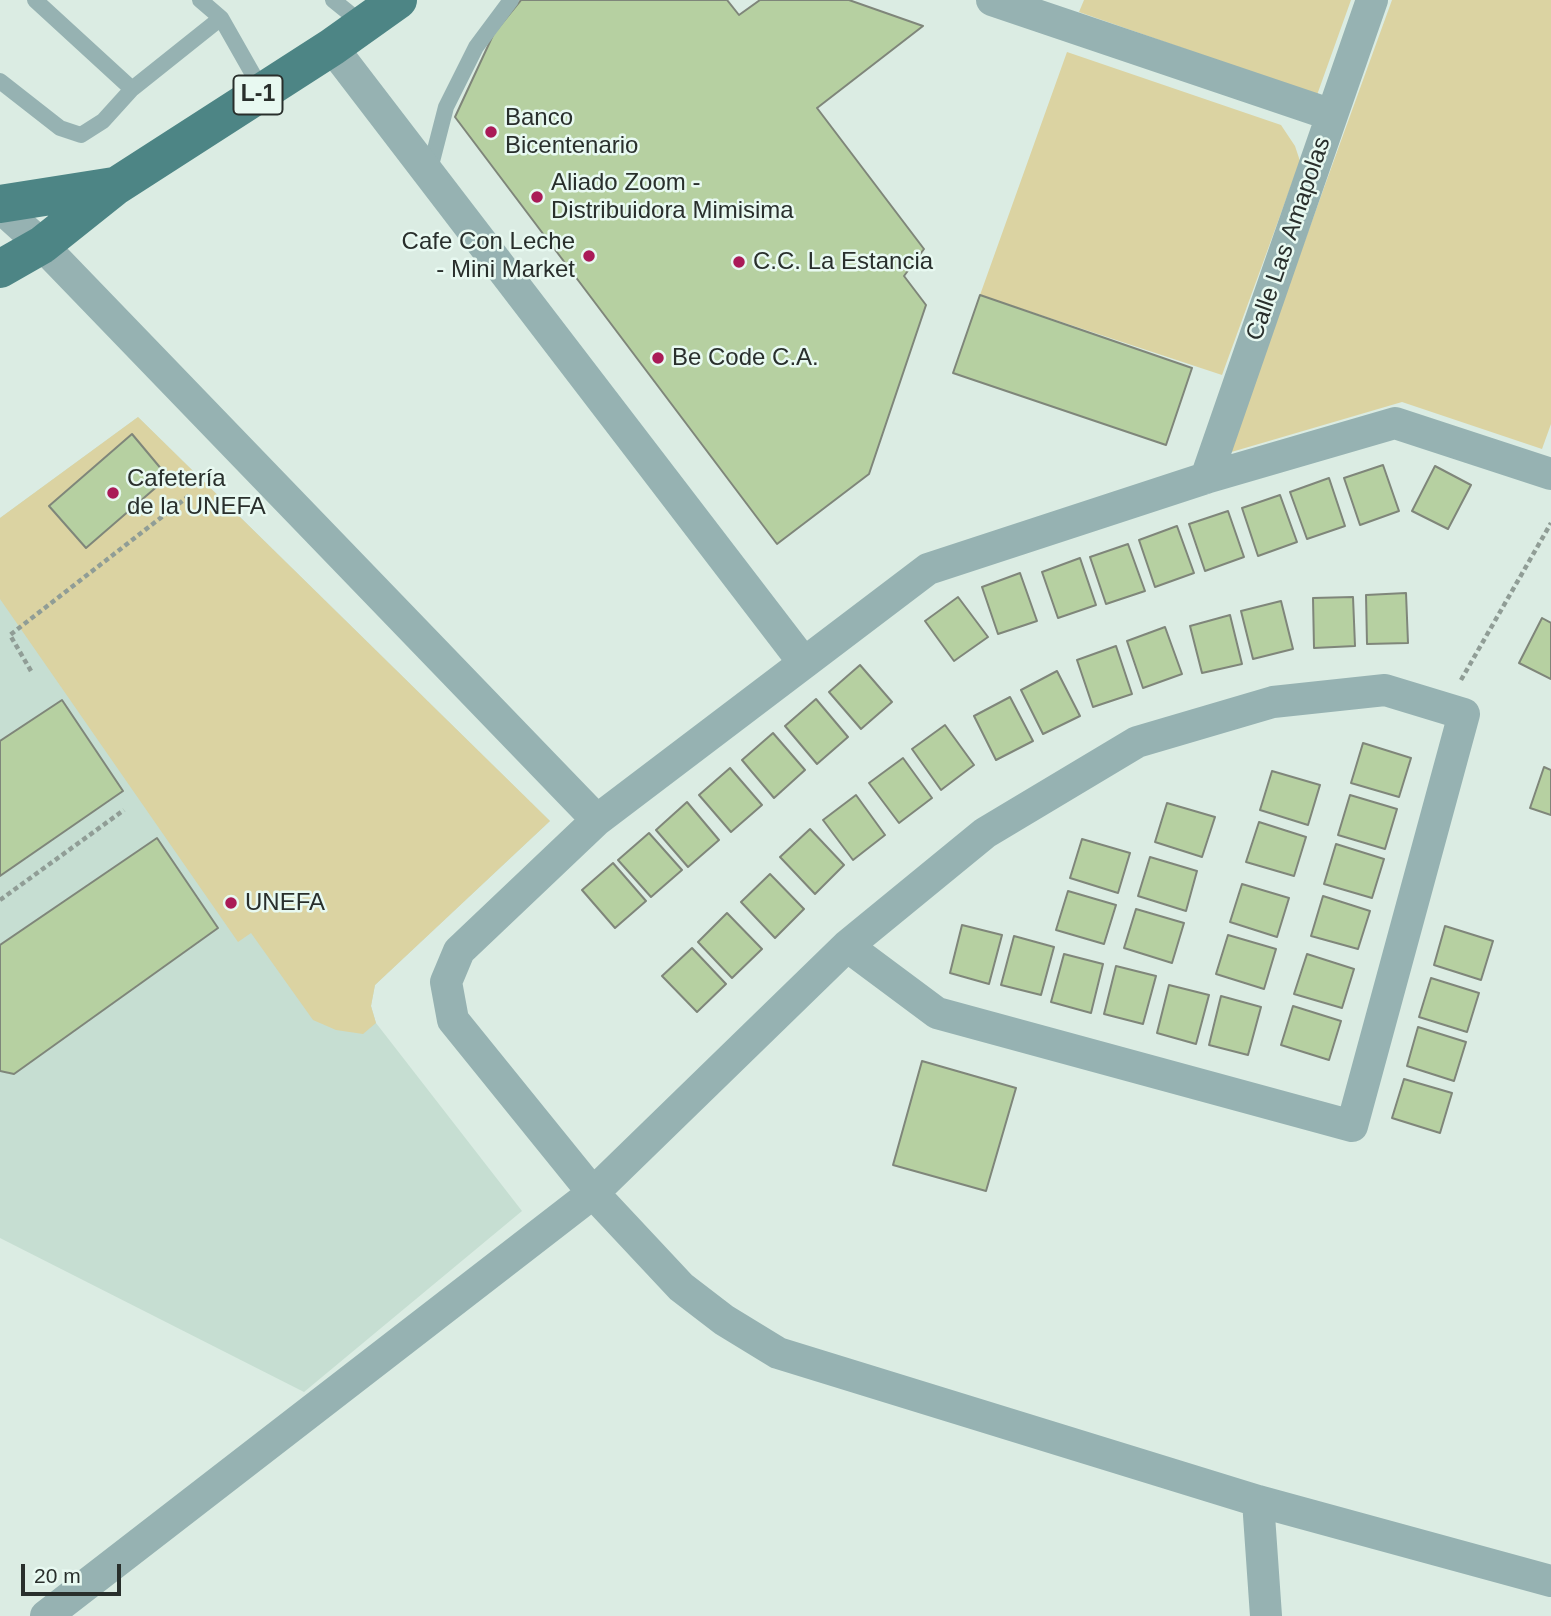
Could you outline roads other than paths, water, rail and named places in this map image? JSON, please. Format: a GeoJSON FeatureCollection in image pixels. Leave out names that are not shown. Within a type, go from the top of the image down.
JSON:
{"type":"FeatureCollection","features":[{"type":"Feature","properties":{"kind":"main road","name":"L-1"},"geometry":{"type":"LineString","coordinates":[[0,268],[42,245],[117,186],[332,47],[398,0]]}},
{"type":"Feature","properties":{"kind":"main road","name":"L-1"},"geometry":{"type":"LineString","coordinates":[[0,205],[117,186]]}},
{"type":"Feature","properties":{"kind":"street"},"geometry":{"type":"LineString","coordinates":[[992,0],[1066,12],[1332,115]]}},
{"type":"Feature","properties":{"kind":"street","name":"Calle Las Amapolas"},"geometry":{"type":"LineString","coordinates":[[1206,478],[1372,0]]}},
{"type":"Feature","properties":{"kind":"street"},"geometry":{"type":"LineString","coordinates":[[332,47],[804,663]]}},
{"type":"Feature","properties":{"kind":"street"},"geometry":{"type":"LineString","coordinates":[[0,205],[42,245],[597,820]]}},
{"type":"Feature","properties":{"kind":"street"},"geometry":{"type":"LineString","coordinates":[[1551,474],[1395,423],[1206,478],[928,569],[597,820],[459,951],[446,982],[453,1020],[593,1193],[681,1287],[724,1320],[778,1353],[1258,1501],[1551,1581]]}},
{"type":"Feature","properties":{"kind":"street"},"geometry":{"type":"LineString","coordinates":[[46,1616],[593,1193],[847,946],[985,833],[1137,742],[1273,702],[1385,690],[1464,714],[1352,1126],[937,1013],[847,946]]}},
{"type":"Feature","properties":{"kind":"street"},"geometry":{"type":"LineString","coordinates":[[1258,1501],[1266,1616]]}},
{"type":"Feature","properties":{"kind":"lane"},"geometry":{"type":"LineString","coordinates":[[36,0],[132,89]]}},
{"type":"Feature","properties":{"kind":"lane"},"geometry":{"type":"LineString","coordinates":[[200,0],[221,18],[263,92]]}},
{"type":"Feature","properties":{"kind":"lane"},"geometry":{"type":"LineString","coordinates":[[333,0],[364,25]]}},
{"type":"Feature","properties":{"kind":"lane"},"geometry":{"type":"LineString","coordinates":[[429,173],[446,107],[476,47],[511,0]]}},
{"type":"Feature","properties":{"kind":"lane"},"geometry":{"type":"LineString","coordinates":[[0,81],[60,128],[81,135],[103,121],[132,89],[221,18]]}},
{"type":"Feature","properties":{"kind":"place","name":"Banco Bicentenario"},"geometry":{"type":"Point","coordinates":[491,132]}},
{"type":"Feature","properties":{"kind":"place","name":"Aliado Zoom - Distribuidora Mimisima"},"geometry":{"type":"Point","coordinates":[537,197]}},
{"type":"Feature","properties":{"kind":"place","name":"Cafe Con Leche - Mini Market"},"geometry":{"type":"Point","coordinates":[589,256]}},
{"type":"Feature","properties":{"kind":"place","name":"C.C. La Estancia"},"geometry":{"type":"Point","coordinates":[739,262]}},
{"type":"Feature","properties":{"kind":"place","name":"Be Code C.A."},"geometry":{"type":"Point","coordinates":[658,358]}},
{"type":"Feature","properties":{"kind":"place","name":"Cafetería de la UNEFA"},"geometry":{"type":"Point","coordinates":[113,493]}},
{"type":"Feature","properties":{"kind":"place","name":"UNEFA"},"geometry":{"type":"Point","coordinates":[231,903]}}]}
